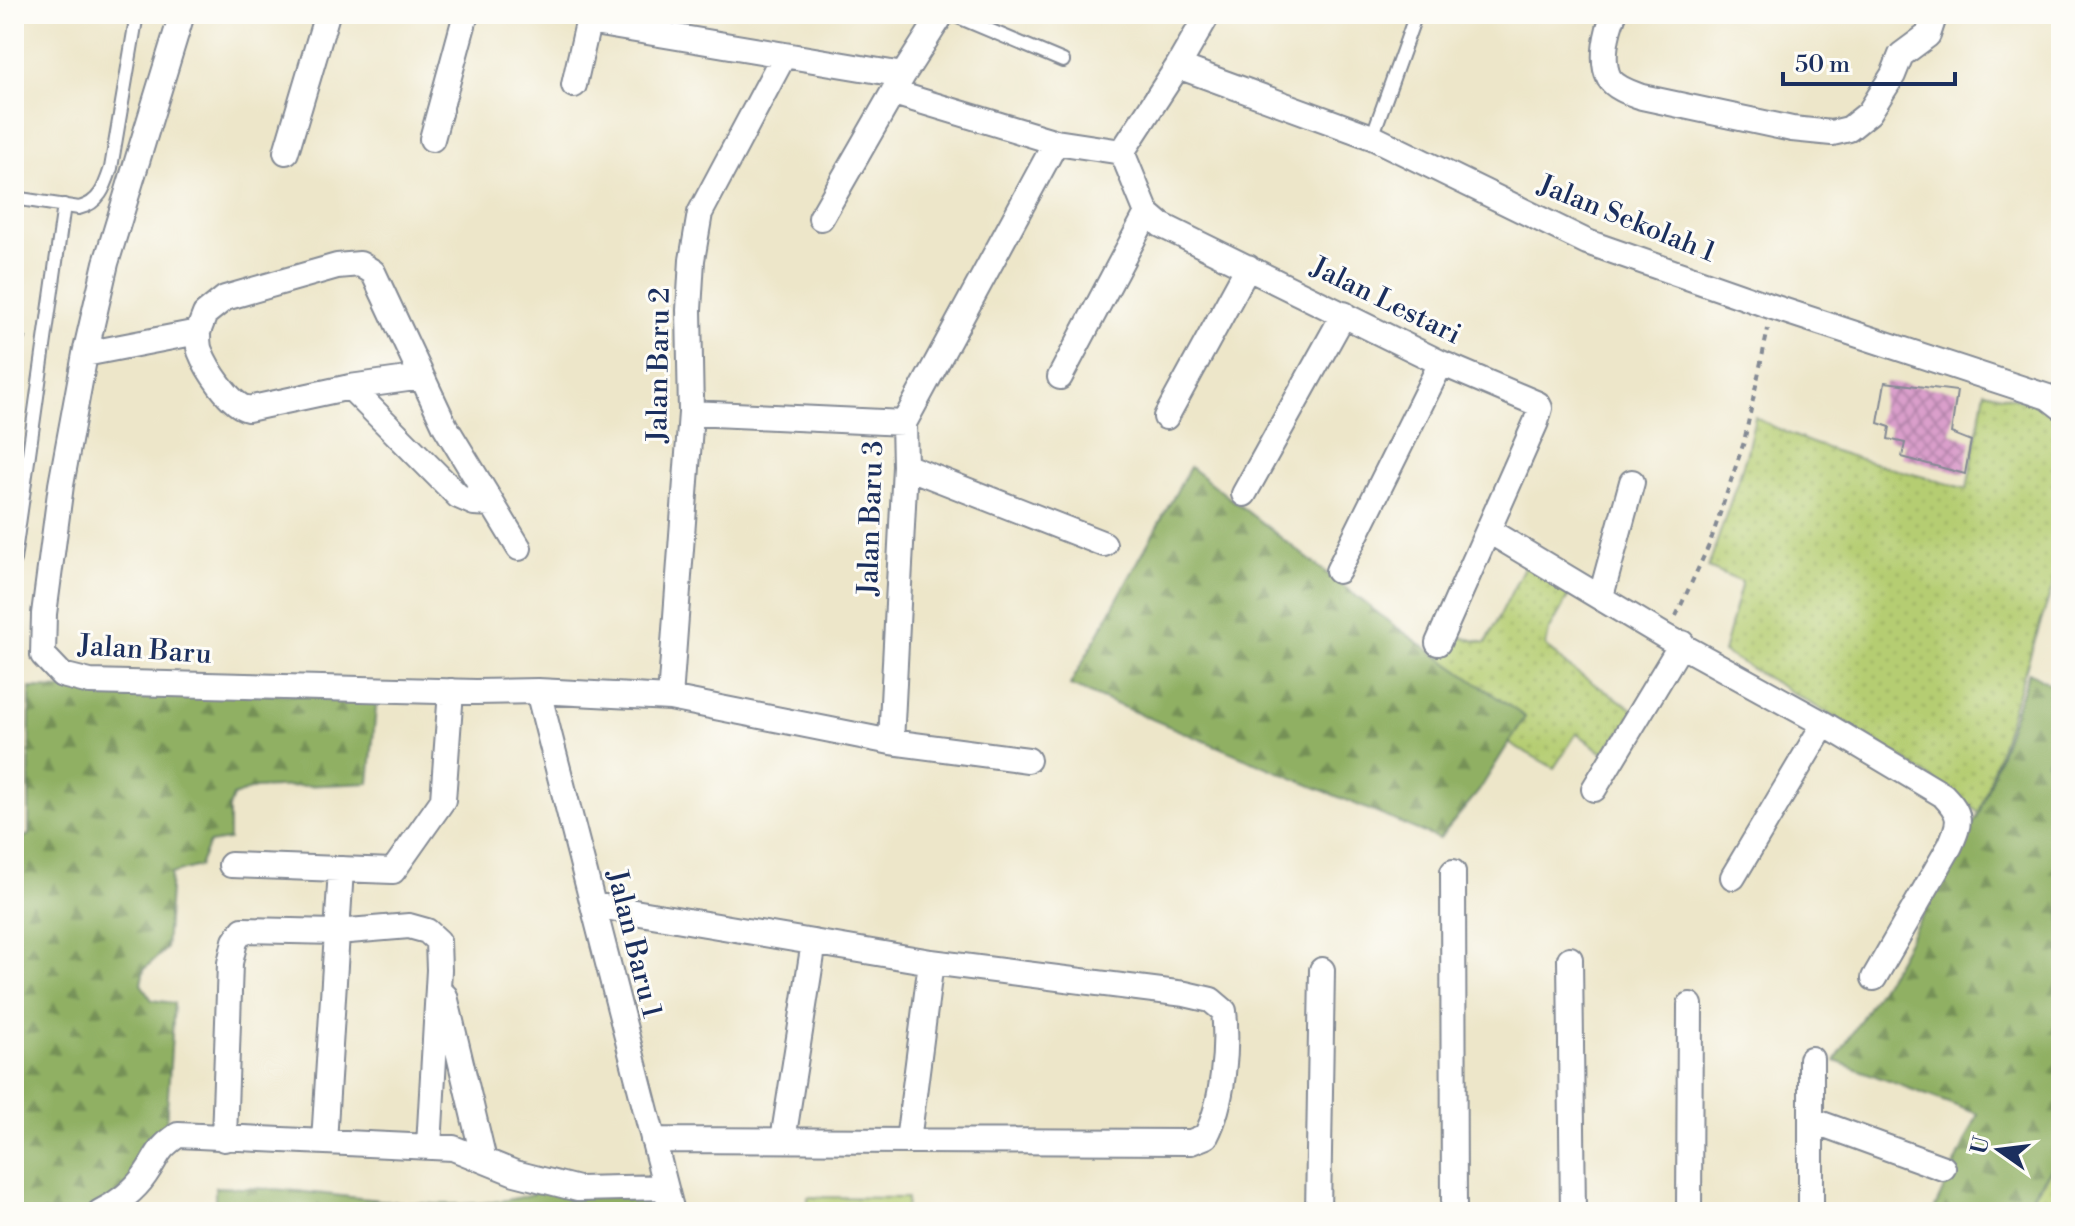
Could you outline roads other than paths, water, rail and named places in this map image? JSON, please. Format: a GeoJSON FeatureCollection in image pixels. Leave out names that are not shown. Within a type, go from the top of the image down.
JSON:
{"type":"FeatureCollection","features":[{"type":"Feature","properties":{"kind":"street","name":"Jalan Baru"},"geometry":{"type":"LineString","coordinates":[[182,14],[106,263],[85,354],[61,485],[44,614],[43,655],[62,675],[90,682],[538,691],[670,698],[891,742],[1028,760]]}},
{"type":"Feature","properties":{"kind":"street"},"geometry":{"type":"LineString","coordinates":[[286,152],[327,14]]}},
{"type":"Feature","properties":{"kind":"street"},"geometry":{"type":"LineString","coordinates":[[432,139],[466,14]]}},
{"type":"Feature","properties":{"kind":"street"},"geometry":{"type":"LineString","coordinates":[[821,218],[942,14]]}},
{"type":"Feature","properties":{"kind":"street"},"geometry":{"type":"LineString","coordinates":[[1122,152],[1208,14]]}},
{"type":"Feature","properties":{"kind":"street"},"geometry":{"type":"LineString","coordinates":[[1614,14],[1605,57],[1609,78],[1624,91],[1777,126],[1832,133],[1849,129],[1869,113],[1893,75],[1901,55],[1928,35],[1935,14]]}},
{"type":"Feature","properties":{"kind":"street"},"geometry":{"type":"LineString","coordinates":[[574,85],[589,18],[784,55],[898,84],[1056,142],[1122,152]]}},
{"type":"Feature","properties":{"kind":"street","name":"Jalan Baru 2"},"geometry":{"type":"LineString","coordinates":[[670,698],[691,413],[689,310],[692,260],[700,213],[784,55]]}},
{"type":"Feature","properties":{"kind":"street","name":"Jalan Sekolah 1"},"geometry":{"type":"LineString","coordinates":[[1178,66],[1372,137],[1587,242],[2048,397],[2061,407]]}},
{"type":"Feature","properties":{"kind":"street","name":"Jalan Baru 3"},"geometry":{"type":"LineString","coordinates":[[891,742],[905,466],[904,423],[1056,142]]}},
{"type":"Feature","properties":{"kind":"street"},"geometry":{"type":"LineString","coordinates":[[1060,377],[1147,213],[1122,152]]}},
{"type":"Feature","properties":{"kind":"street","name":"Jalan Lestari"},"geometry":{"type":"LineString","coordinates":[[1147,213],[1161,225],[1441,363],[1534,401],[1540,408],[1489,531]]}},
{"type":"Feature","properties":{"kind":"street"},"geometry":{"type":"LineString","coordinates":[[422,377],[350,387],[248,409],[238,407],[200,351],[198,332],[205,314],[225,298],[326,268],[360,264],[373,272],[445,426],[519,548]]}},
{"type":"Feature","properties":{"kind":"street"},"geometry":{"type":"LineString","coordinates":[[1166,417],[1248,267]]}},
{"type":"Feature","properties":{"kind":"street"},"geometry":{"type":"LineString","coordinates":[[1244,494],[1344,314]]}},
{"type":"Feature","properties":{"kind":"street"},"geometry":{"type":"LineString","coordinates":[[85,354],[198,332]]}},
{"type":"Feature","properties":{"kind":"street"},"geometry":{"type":"LineString","coordinates":[[1338,571],[1441,363]]}},
{"type":"Feature","properties":{"kind":"street"},"geometry":{"type":"LineString","coordinates":[[350,387],[458,496],[474,503],[492,504]]}},
{"type":"Feature","properties":{"kind":"street"},"geometry":{"type":"LineString","coordinates":[[691,413],[904,423]]}},
{"type":"Feature","properties":{"kind":"street"},"geometry":{"type":"LineString","coordinates":[[905,466],[1104,544]]}},
{"type":"Feature","properties":{"kind":"street"},"geometry":{"type":"LineString","coordinates":[[1601,596],[1632,482]]}},
{"type":"Feature","properties":{"kind":"street"},"geometry":{"type":"LineString","coordinates":[[1438,643],[1489,531],[1943,795],[1956,809],[1959,825],[1874,978]]}},
{"type":"Feature","properties":{"kind":"street"},"geometry":{"type":"LineString","coordinates":[[1594,789],[1674,640]]}},
{"type":"Feature","properties":{"kind":"street"},"geometry":{"type":"LineString","coordinates":[[231,865],[393,871],[443,800],[451,691]]}},
{"type":"Feature","properties":{"kind":"street","name":"Jalan Baru 1"},"geometry":{"type":"LineString","coordinates":[[538,691],[672,1212]]}},
{"type":"Feature","properties":{"kind":"street"},"geometry":{"type":"LineString","coordinates":[[1733,877],[1824,724]]}},
{"type":"Feature","properties":{"kind":"street"},"geometry":{"type":"LineString","coordinates":[[324,1142],[341,869]]}},
{"type":"Feature","properties":{"kind":"street"},"geometry":{"type":"LineString","coordinates":[[1453,872],[1454,1212]]}},
{"type":"Feature","properties":{"kind":"street"},"geometry":{"type":"LineString","coordinates":[[593,905],[931,962],[1185,994],[1211,1000],[1224,1011],[1226,1027],[1219,1102],[1214,1122],[1206,1136],[1191,1142],[653,1140]]}},
{"type":"Feature","properties":{"kind":"street"},"geometry":{"type":"LineString","coordinates":[[224,1139],[230,963],[235,941],[243,930],[337,932],[409,926],[427,931],[438,941],[429,1146]]}},
{"type":"Feature","properties":{"kind":"street"},"geometry":{"type":"LineString","coordinates":[[783,1140],[814,942]]}},
{"type":"Feature","properties":{"kind":"street"},"geometry":{"type":"LineString","coordinates":[[1570,959],[1573,1212]]}},
{"type":"Feature","properties":{"kind":"street"},"geometry":{"type":"LineString","coordinates":[[908,1141],[931,962]]}},
{"type":"Feature","properties":{"kind":"street"},"geometry":{"type":"LineString","coordinates":[[439,970],[484,1160]]}},
{"type":"Feature","properties":{"kind":"street"},"geometry":{"type":"LineString","coordinates":[[1318,1212],[1322,970]]}},
{"type":"Feature","properties":{"kind":"street"},"geometry":{"type":"LineString","coordinates":[[1689,1212],[1690,1005]]}},
{"type":"Feature","properties":{"kind":"street"},"geometry":{"type":"LineString","coordinates":[[1811,1059],[1811,1212]]}},
{"type":"Feature","properties":{"kind":"street"},"geometry":{"type":"LineString","coordinates":[[1811,1120],[1943,1168]]}},
{"type":"Feature","properties":{"kind":"street"},"geometry":{"type":"LineString","coordinates":[[100,1212],[115,1205],[145,1176],[160,1148],[178,1135],[453,1148],[515,1173],[578,1189],[665,1187]]}},
{"type":"Feature","properties":{"kind":"lane"},"geometry":{"type":"LineString","coordinates":[[14,198],[79,208],[89,206],[103,191],[111,168],[137,14]]}},
{"type":"Feature","properties":{"kind":"lane"},"geometry":{"type":"LineString","coordinates":[[951,14],[1063,61]]}},
{"type":"Feature","properties":{"kind":"lane"},"geometry":{"type":"LineString","coordinates":[[1372,137],[1416,14]]}},
{"type":"Feature","properties":{"kind":"lane"},"geometry":{"type":"LineString","coordinates":[[14,560],[64,205]]}}]}
